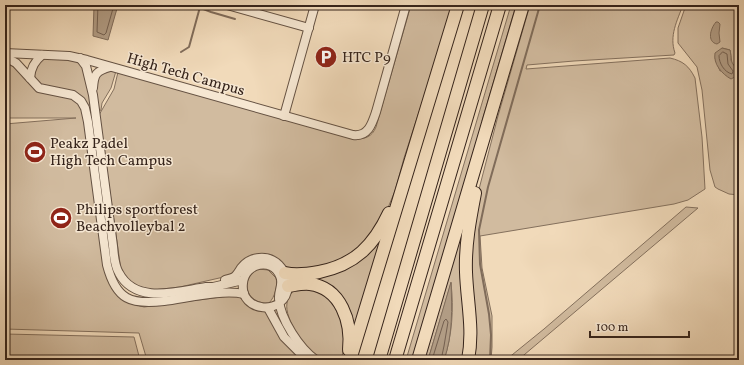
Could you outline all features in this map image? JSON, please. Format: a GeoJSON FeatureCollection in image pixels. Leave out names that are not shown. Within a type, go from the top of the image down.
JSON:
{"type":"FeatureCollection","features":[{"type":"Feature","properties":{"kind":"highway"},"geometry":{"type":"LineString","coordinates":[[348,360],[458,5]]}},
{"type":"Feature","properties":{"kind":"highway"},"geometry":{"type":"LineString","coordinates":[[379,360],[483,5]]}},
{"type":"Feature","properties":{"kind":"highway"},"geometry":{"type":"LineString","coordinates":[[395,360],[500,5]]}},
{"type":"Feature","properties":{"kind":"highway"},"geometry":{"type":"LineString","coordinates":[[418,360],[523,5]]}},
{"type":"Feature","properties":{"kind":"highway"},"geometry":{"type":"LineString","coordinates":[[468,360],[471,346],[471,318],[466,270],[467,239],[487,127]]}},
{"type":"Feature","properties":{"kind":"highway"},"geometry":{"type":"LineString","coordinates":[[282,273],[303,274],[326,271],[345,264],[359,255],[374,240],[381,229],[390,211],[406,162],[411,157]]}},
{"type":"Feature","properties":{"kind":"highway"},"geometry":{"type":"LineString","coordinates":[[288,286],[303,284],[314,285],[325,289],[340,304],[347,319],[349,332],[348,360]]}},
{"type":"Feature","properties":{"kind":"street"},"geometry":{"type":"LineString","coordinates":[[227,5],[309,28]]}},
{"type":"Feature","properties":{"kind":"street"},"geometry":{"type":"LineString","coordinates":[[284,116],[315,5]]}},
{"type":"Feature","properties":{"kind":"street","name":"High Tech Campus"},"geometry":{"type":"LineString","coordinates":[[5,53],[69,56],[80,58],[353,135],[361,135],[367,132],[370,128],[376,112],[406,5]]}},
{"type":"Feature","properties":{"kind":"street"},"geometry":{"type":"LineString","coordinates":[[30,78],[32,66],[42,55]]}},
{"type":"Feature","properties":{"kind":"street"},"geometry":{"type":"LineString","coordinates":[[5,57],[16,64],[38,88],[73,95],[81,101],[85,108],[107,265],[110,278],[116,289],[124,296],[135,302],[146,303],[214,294],[244,294]]}},
{"type":"Feature","properties":{"kind":"street"},"geometry":{"type":"LineString","coordinates":[[80,58],[86,66],[93,95],[115,263],[119,273],[131,287],[138,291],[158,294],[213,287],[243,280]]}},
{"type":"Feature","properties":{"kind":"street"},"geometry":{"type":"LineString","coordinates":[[93,95],[96,75],[100,70],[111,67]]}},
{"type":"Feature","properties":{"kind":"street"},"geometry":{"type":"LineString","coordinates":[[206,287],[213,282],[233,278],[245,264],[255,258],[261,258],[276,263],[282,273],[288,286],[285,296],[280,303],[268,308],[261,308],[253,304],[244,294],[243,280],[250,269],[260,264],[270,266],[282,273]]}},
{"type":"Feature","properties":{"kind":"street"},"geometry":{"type":"LineString","coordinates":[[282,273],[282,285],[279,297],[286,322],[300,346],[316,360]]}},
{"type":"Feature","properties":{"kind":"street"},"geometry":{"type":"LineString","coordinates":[[268,308],[284,337],[307,360]]}},
{"type":"Feature","properties":{"kind":"shaded area"},"geometry":{"type":"Polygon","coordinates":[[[411,5],[454,5],[404,158],[395,191],[387,210],[367,245],[337,266],[288,270],[278,259],[237,271],[228,276],[180,287],[153,290],[137,286],[129,281],[121,270],[99,115],[114,89],[118,72],[355,139],[362,139],[370,135],[376,127],[411,5]]]}},
{"type":"Feature","properties":{"kind":"shaded area"},"geometry":{"type":"Polygon","coordinates":[[[511,5],[516,5],[482,121],[485,122],[415,360],[406,360],[511,5]]]}},
{"type":"Feature","properties":{"kind":"shaded area"},"geometry":{"type":"Polygon","coordinates":[[[530,5],[683,5],[673,35],[674,55],[527,65],[526,69],[670,58],[682,62],[688,67],[695,78],[702,137],[705,189],[688,200],[674,204],[480,236],[482,268],[492,316],[492,347],[491,360],[471,360],[468,269],[478,193],[498,116],[530,5]]]}},
{"type":"Feature","properties":{"kind":"shaded area"},"geometry":{"type":"Polygon","coordinates":[[[686,5],[739,5],[739,195],[729,194],[715,187],[710,170],[702,90],[697,67],[678,43],[678,28],[686,5]],[[722,48],[715,58],[720,71],[737,68],[732,63],[730,50],[722,48]]]}},
{"type":"Feature","properties":{"kind":"shaded area"},"geometry":{"type":"Polygon","coordinates":[[[45,58],[68,59],[79,62],[85,71],[91,113],[88,113],[83,100],[37,83],[33,72],[41,60],[45,58]]]}},
{"type":"Feature","properties":{"kind":"shaded area"},"geometry":{"type":"Polygon","coordinates":[[[5,61],[21,72],[35,89],[64,95],[75,101],[82,108],[105,268],[133,304],[144,307],[237,295],[251,307],[264,311],[269,316],[281,338],[301,360],[147,360],[139,333],[5,329],[5,124],[76,118],[5,118],[5,61]]]}},
{"type":"Feature","properties":{"kind":"shaded area"},"geometry":{"type":"Polygon","coordinates":[[[111,70],[116,71],[111,88],[102,103],[101,110],[99,111],[95,84],[99,75],[111,70]]]}},
{"type":"Feature","properties":{"kind":"shaded area"},"geometry":{"type":"Polygon","coordinates":[[[686,207],[698,208],[518,360],[507,360],[507,359],[686,207]]]}},
{"type":"Feature","properties":{"kind":"shaded area"},"geometry":{"type":"Polygon","coordinates":[[[465,217],[466,360],[444,360],[452,322],[451,283],[428,360],[422,360],[465,217]]]}},
{"type":"Feature","properties":{"kind":"shaded area"},"geometry":{"type":"Polygon","coordinates":[[[384,230],[350,360],[347,310],[301,280],[328,273],[384,230]]]}},
{"type":"Feature","properties":{"kind":"shaded area"},"geometry":{"type":"Polygon","coordinates":[[[258,269],[268,270],[276,278],[276,291],[269,303],[261,303],[255,300],[248,291],[248,279],[258,269]]]}},
{"type":"Feature","properties":{"kind":"shaded area"},"geometry":{"type":"Polygon","coordinates":[[[304,287],[324,292],[342,313],[345,344],[341,360],[325,360],[314,354],[303,342],[292,326],[287,310],[287,303],[292,292],[304,287]]]}},
{"type":"Feature","properties":{"kind":"shaded area"},"geometry":{"type":"Polygon","coordinates":[[[5,334],[134,337],[140,360],[5,360],[5,334]]]}},
{"type":"Feature","properties":{"kind":"water"},"geometry":{"type":"Polygon","coordinates":[[[91,5],[118,5],[108,40],[93,36],[94,6],[91,5]]]}},
{"type":"Feature","properties":{"kind":"water"},"geometry":{"type":"Polygon","coordinates":[[[716,22],[720,24],[720,42],[717,44],[712,41],[710,35],[716,22]]]}},
{"type":"Feature","properties":{"kind":"water"},"geometry":{"type":"Polygon","coordinates":[[[722,48],[730,50],[732,63],[737,70],[735,77],[731,79],[721,71],[715,61],[715,53],[722,48]]]}},
{"type":"Feature","properties":{"kind":"water"},"geometry":{"type":"Polygon","coordinates":[[[451,282],[451,321],[447,350],[444,360],[428,360],[451,282]]]}},
{"type":"Feature","properties":{"kind":"waterway"},"geometry":{"type":"LineString","coordinates":[[193,5],[235,19]]}},
{"type":"Feature","properties":{"kind":"waterway"},"geometry":{"type":"LineString","coordinates":[[490,360],[491,335],[489,314],[480,264],[479,230],[488,187],[540,5]]}},
{"type":"Feature","properties":{"kind":"waterway"},"geometry":{"type":"LineString","coordinates":[[181,52],[189,47],[200,7]]}},
{"type":"Feature","properties":{"kind":"place","name":"HTC P9"},"geometry":{"type":"Point","coordinates":[326,57]}},
{"type":"Feature","properties":{"kind":"place","name":"Peakz Padel High Tech Campus"},"geometry":{"type":"Point","coordinates":[35,152]}},
{"type":"Feature","properties":{"kind":"place","name":"Philips sportforest Beachvolleybal 2"},"geometry":{"type":"Point","coordinates":[61,218]}}]}
